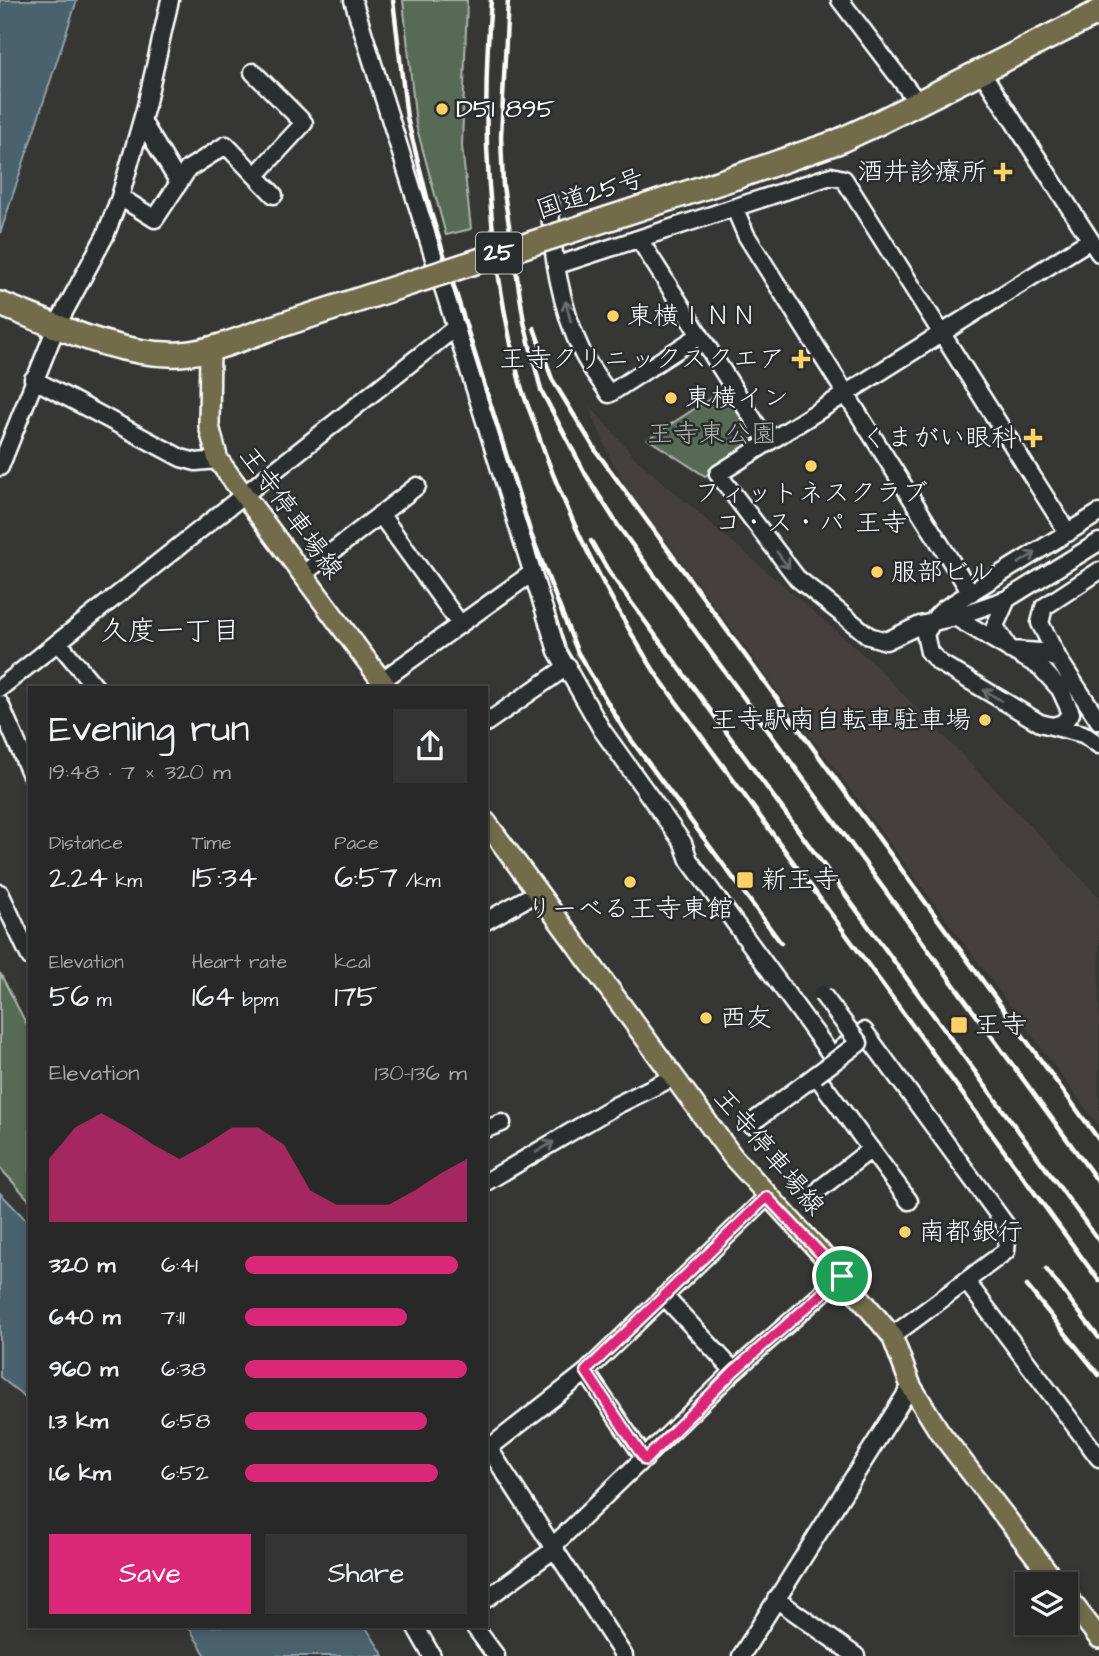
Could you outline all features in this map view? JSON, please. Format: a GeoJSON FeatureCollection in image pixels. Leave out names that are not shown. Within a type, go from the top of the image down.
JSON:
{"type":"FeatureCollection","features":[{"type":"Feature","properties":{"kind":"highway","name":"国道25号"},"geometry":{"type":"LineString","coordinates":[[0,304],[126,349],[181,354],[210,349],[837,142],[919,104],[1099,12]]}},
{"type":"Feature","properties":{"kind":"main road","name":"王寺停車場線"},"geometry":{"type":"LineString","coordinates":[[210,349],[209,426],[218,460],[384,684]]}},
{"type":"Feature","properties":{"kind":"main road","name":"王寺停車場線"},"geometry":{"type":"LineString","coordinates":[[488,825],[733,1157],[842,1276],[892,1336],[911,1386],[939,1431],[1048,1572]]}},
{"type":"Feature","properties":{"kind":"main road"},"geometry":{"type":"LineString","coordinates":[[1078,1611],[1099,1638]]}},
{"type":"Feature","properties":{"kind":"street"},"geometry":{"type":"LineString","coordinates":[[0,467],[33,379],[50,322],[105,236],[120,197],[142,121],[170,0]]}},
{"type":"Feature","properties":{"kind":"street"},"geometry":{"type":"LineString","coordinates":[[353,0],[554,643],[608,739],[683,843],[689,860],[832,1056],[863,1031],[1008,1228],[1006,1251],[892,1336]]}},
{"type":"Feature","properties":{"kind":"street"},"geometry":{"type":"LineString","coordinates":[[840,0],[919,104]]}},
{"type":"Feature","properties":{"kind":"street"},"geometry":{"type":"LineString","coordinates":[[981,71],[1095,246],[941,332],[718,474],[797,578],[876,640],[895,639],[910,629],[1007,600],[1099,542]]}},
{"type":"Feature","properties":{"kind":"street"},"geometry":{"type":"LineString","coordinates":[[253,72],[304,123],[256,176]]}},
{"type":"Feature","properties":{"kind":"street"},"geometry":{"type":"LineString","coordinates":[[142,121],[179,183]]}},
{"type":"Feature","properties":{"kind":"street"},"geometry":{"type":"LineString","coordinates":[[120,197],[155,219],[188,170],[226,145],[274,195]]}},
{"type":"Feature","properties":{"kind":"street"},"geometry":{"type":"LineString","coordinates":[[558,265],[831,176],[844,179],[1068,533]]}},
{"type":"Feature","properties":{"kind":"street"},"geometry":{"type":"LineString","coordinates":[[550,203],[558,265],[569,316],[581,350],[609,394],[700,335]]}},
{"type":"Feature","properties":{"kind":"street"},"geometry":{"type":"LineString","coordinates":[[736,209],[746,235],[971,593]]}},
{"type":"Feature","properties":{"kind":"street"},"geometry":{"type":"LineString","coordinates":[[639,239],[767,441]]}},
{"type":"Feature","properties":{"kind":"street"},"geometry":{"type":"LineString","coordinates":[[0,688],[456,327]]}},
{"type":"Feature","properties":{"kind":"street"},"geometry":{"type":"LineString","coordinates":[[33,379],[181,458],[196,462],[218,460]]}},
{"type":"Feature","properties":{"kind":"street"},"geometry":{"type":"LineString","coordinates":[[302,575],[417,486]]}},
{"type":"Feature","properties":{"kind":"street"},"geometry":{"type":"LineString","coordinates":[[1099,513],[944,609],[925,634],[925,643],[940,663],[1030,718],[1072,730],[1099,745]]}},
{"type":"Feature","properties":{"kind":"street"},"geometry":{"type":"LineString","coordinates":[[380,514],[460,624]]}},
{"type":"Feature","properties":{"kind":"street"},"geometry":{"type":"LineString","coordinates":[[1099,571],[1044,607],[1041,615],[1042,632],[1099,721]]}},
{"type":"Feature","properties":{"kind":"street"},"geometry":{"type":"LineString","coordinates":[[384,684],[460,624],[532,573]]}},
{"type":"Feature","properties":{"kind":"street"},"geometry":{"type":"LineString","coordinates":[[1007,600],[995,626],[1010,650]]}},
{"type":"Feature","properties":{"kind":"street"},"geometry":{"type":"LineString","coordinates":[[955,617],[1040,667],[1069,704],[1069,718],[1053,726]]}},
{"type":"Feature","properties":{"kind":"street"},"geometry":{"type":"LineString","coordinates":[[58,642],[94,686]]}},
{"type":"Feature","properties":{"kind":"street"},"geometry":{"type":"LineString","coordinates":[[1010,650],[1041,652],[1059,660]]}},
{"type":"Feature","properties":{"kind":"street"},"geometry":{"type":"LineString","coordinates":[[488,722],[568,666]]}},
{"type":"Feature","properties":{"kind":"street"},"geometry":{"type":"LineString","coordinates":[[1072,730],[1083,724],[1087,718],[1086,702]]}},
{"type":"Feature","properties":{"kind":"street"},"geometry":{"type":"LineString","coordinates":[[0,704],[28,767]]}},
{"type":"Feature","properties":{"kind":"street"},"geometry":{"type":"LineString","coordinates":[[488,920],[538,892]]}},
{"type":"Feature","properties":{"kind":"street"},"geometry":{"type":"LineString","coordinates":[[0,893],[28,953]]}},
{"type":"Feature","properties":{"kind":"street"},"geometry":{"type":"LineString","coordinates":[[752,1116],[796,1081],[816,1075],[859,1043],[822,994]]}},
{"type":"Feature","properties":{"kind":"street"},"geometry":{"type":"LineString","coordinates":[[816,1075],[909,1201]]}},
{"type":"Feature","properties":{"kind":"street"},"geometry":{"type":"LineString","coordinates":[[488,1181],[615,1106],[674,1077]]}},
{"type":"Feature","properties":{"kind":"street"},"geometry":{"type":"LineString","coordinates":[[821,1188],[871,1149]]}},
{"type":"Feature","properties":{"kind":"street"},"geometry":{"type":"LineString","coordinates":[[624,1656],[488,1446],[586,1371],[767,1197]]}},
{"type":"Feature","properties":{"kind":"street"},"geometry":{"type":"LineString","coordinates":[[488,1597],[555,1547],[734,1371],[842,1276]]}},
{"type":"Feature","properties":{"kind":"street"},"geometry":{"type":"LineString","coordinates":[[967,1281],[1099,1458]]}},
{"type":"Feature","properties":{"kind":"street"},"geometry":{"type":"LineString","coordinates":[[664,1296],[734,1371]]}},
{"type":"Feature","properties":{"kind":"street"},"geometry":{"type":"LineString","coordinates":[[586,1371],[645,1460]]}},
{"type":"Feature","properties":{"kind":"street"},"geometry":{"type":"LineString","coordinates":[[741,1656],[911,1386]]}},
{"type":"Feature","properties":{"kind":"street"},"geometry":{"type":"LineString","coordinates":[[776,1599],[856,1656]]}},
{"type":"Feature","properties":{"kind":"street"},"geometry":{"type":"LineString","coordinates":[[416,1628],[432,1656]]}},
{"type":"Feature","properties":{"kind":"street"},"geometry":{"type":"LineString","coordinates":[[475,1628],[496,1656]]}},
{"type":"Feature","properties":{"kind":"shaded area"},"geometry":{"type":"Polygon","coordinates":[[[588,404],[636,459],[873,663],[1099,897],[1099,1126],[631,493],[612,462],[588,404]]]}},
{"type":"Feature","properties":{"kind":"green space"},"geometry":{"type":"Polygon","coordinates":[[[403,0],[467,0],[462,146],[471,229],[446,235],[416,125],[403,0]]]}},
{"type":"Feature","properties":{"kind":"green space","name":"王寺東公園"},"geometry":{"type":"Polygon","coordinates":[[[725,389],[753,435],[753,445],[705,476],[648,439],[725,389]]]}},
{"type":"Feature","properties":{"kind":"green space"},"geometry":{"type":"Polygon","coordinates":[[[0,973],[28,1027],[28,1199],[0,1168],[0,973]]]}},
{"type":"Feature","properties":{"kind":"water"},"geometry":{"type":"Polygon","coordinates":[[[0,0],[77,0],[0,234],[0,0]]]}},
{"type":"Feature","properties":{"kind":"water"},"geometry":{"type":"Polygon","coordinates":[[[0,1193],[28,1222],[28,1399],[0,1377],[0,1193]]]}},
{"type":"Feature","properties":{"kind":"water"},"geometry":{"type":"Polygon","coordinates":[[[189,1628],[366,1628],[384,1656],[206,1656],[189,1628]]]}},
{"type":"Feature","properties":{"kind":"railway"},"geometry":{"type":"LineString","coordinates":[[393,0],[407,118],[431,213],[531,534],[578,653],[624,730],[781,943]]}},
{"type":"Feature","properties":{"kind":"railway"},"geometry":{"type":"LineString","coordinates":[[491,0],[486,95],[487,142],[493,235],[500,282],[522,389],[575,526],[605,586],[656,674],[1099,1281]]}},
{"type":"Feature","properties":{"kind":"railway"},"geometry":{"type":"LineString","coordinates":[[508,0],[501,137],[503,186],[524,322],[541,390],[586,475],[619,527],[1099,1183]]}},
{"type":"Feature","properties":{"kind":"railway"},"geometry":{"type":"LineString","coordinates":[[534,328],[552,379],[596,451],[1099,1140]]}},
{"type":"Feature","properties":{"kind":"railway"},"geometry":{"type":"LineString","coordinates":[[591,541],[609,572],[1099,1241]]}},
{"type":"Feature","properties":{"kind":"railway"},"geometry":{"type":"LineString","coordinates":[[1046,1269],[1099,1338]]}},
{"type":"Feature","properties":{"kind":"railway"},"geometry":{"type":"LineString","coordinates":[[1027,1286],[1099,1375]]}},
{"type":"Feature","properties":{"kind":"place","name":"D51 895"},"geometry":{"type":"Point","coordinates":[442,109]}},
{"type":"Feature","properties":{"kind":"place","name":"酒井診療所"},"geometry":{"type":"Point","coordinates":[1003,172]}},
{"type":"Feature","properties":{"kind":"place","name":"東横ＩＮＮ"},"geometry":{"type":"Point","coordinates":[613,316]}},
{"type":"Feature","properties":{"kind":"place","name":"王寺クリニックスクエア"},"geometry":{"type":"Point","coordinates":[801,359]}},
{"type":"Feature","properties":{"kind":"place","name":"東横イン"},"geometry":{"type":"Point","coordinates":[671,398]}},
{"type":"Feature","properties":{"kind":"place","name":"くまがい眼科"},"geometry":{"type":"Point","coordinates":[1033,438]}},
{"type":"Feature","properties":{"kind":"place","name":"フィットネスクラブ コ・ス・パ 王寺"},"geometry":{"type":"Point","coordinates":[811,466]}},
{"type":"Feature","properties":{"kind":"place","name":"服部ビル"},"geometry":{"type":"Point","coordinates":[877,572]}},
{"type":"Feature","properties":{"kind":"place","name":"王寺駅南自転車駐車場"},"geometry":{"type":"Point","coordinates":[985,720]}},
{"type":"Feature","properties":{"kind":"place","name":"新王寺"},"geometry":{"type":"Point","coordinates":[745,880]}},
{"type":"Feature","properties":{"kind":"place","name":"りーべる王寺東館"},"geometry":{"type":"Point","coordinates":[630,882]}},
{"type":"Feature","properties":{"kind":"place","name":"西友"},"geometry":{"type":"Point","coordinates":[706,1018]}},
{"type":"Feature","properties":{"kind":"place","name":"王寺"},"geometry":{"type":"Point","coordinates":[959,1025]}},
{"type":"Feature","properties":{"kind":"place","name":"南都銀行"},"geometry":{"type":"Point","coordinates":[905,1232]}},
{"type":"Feature","properties":{"kind":"district","name":"久度一丁目"},"geometry":{"type":"Point","coordinates":[170,631]}},
{"type":"Feature","properties":{"kind":"route"},"geometry":{"type":"LineString","coordinates":[[767,1197],[842,1276],[734,1371],[645,1460],[586,1371],[767,1197]]}}]}
